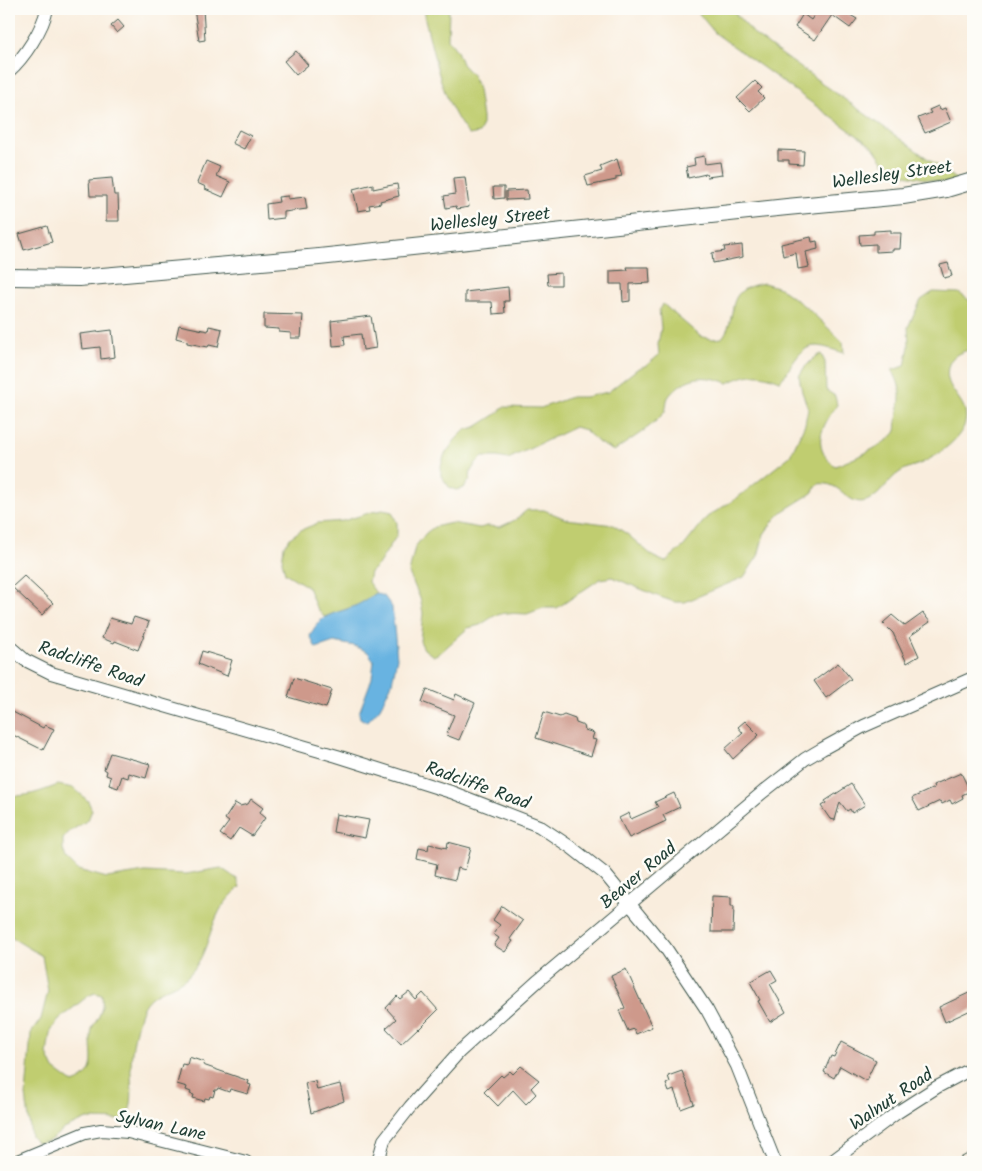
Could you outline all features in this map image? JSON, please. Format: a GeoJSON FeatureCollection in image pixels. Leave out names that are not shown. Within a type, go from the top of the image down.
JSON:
{"type":"FeatureCollection","features":[{"type":"Feature","properties":{"kind":"main road","name":"Wellesley Street"},"geometry":{"type":"LineString","coordinates":[[9,277],[80,278],[319,257],[787,206],[903,196],[946,189],[973,181]]}},
{"type":"Feature","properties":{"kind":"street"},"geometry":{"type":"LineString","coordinates":[[9,71],[37,34],[47,9]]}},
{"type":"Feature","properties":{"kind":"street","name":"Radcliffe Road"},"geometry":{"type":"LineString","coordinates":[[9,646],[25,660],[51,673],[451,792],[539,826],[572,848],[605,874],[666,947],[707,1010],[736,1066],[776,1162]]}},
{"type":"Feature","properties":{"kind":"street","name":"Beaver Road"},"geometry":{"type":"LineString","coordinates":[[378,1162],[384,1140],[410,1107],[459,1052],[539,980],[805,759],[864,726],[973,678]]}},
{"type":"Feature","properties":{"kind":"street","name":"Walnut Road"},"geometry":{"type":"LineString","coordinates":[[830,1162],[898,1112],[937,1087],[973,1068]]}},
{"type":"Feature","properties":{"kind":"street","name":"Sylvan Lane"},"geometry":{"type":"LineString","coordinates":[[15,1162],[85,1133],[101,1130],[128,1132],[246,1162]]}},
{"type":"Feature","properties":{"kind":"green space"},"geometry":{"type":"Polygon","coordinates":[[[425,9],[449,9],[448,39],[457,51],[462,64],[473,76],[478,89],[482,118],[482,127],[479,133],[469,135],[452,109],[432,49],[425,19],[425,9]]]}},
{"type":"Feature","properties":{"kind":"green space"},"geometry":{"type":"Polygon","coordinates":[[[695,9],[731,9],[756,36],[969,188],[891,172],[873,147],[715,33],[695,9]]]}},
{"type":"Feature","properties":{"kind":"green space"},"geometry":{"type":"Polygon","coordinates":[[[764,283],[780,288],[807,308],[843,342],[844,353],[823,347],[810,347],[795,359],[780,381],[760,375],[742,377],[728,383],[711,378],[689,380],[675,389],[669,396],[665,412],[658,419],[614,451],[599,443],[585,430],[575,427],[508,459],[483,457],[471,471],[470,479],[464,488],[456,490],[450,488],[441,476],[444,456],[455,440],[465,430],[476,427],[498,413],[503,407],[541,408],[571,397],[585,397],[608,392],[637,369],[647,365],[659,355],[658,344],[661,328],[659,310],[663,304],[700,336],[711,339],[722,338],[727,329],[736,297],[750,286],[764,283]]]}},
{"type":"Feature","properties":{"kind":"green space"},"geometry":{"type":"Polygon","coordinates":[[[933,292],[959,293],[973,303],[973,349],[956,355],[949,364],[947,373],[952,388],[964,407],[966,414],[965,423],[959,435],[942,451],[924,462],[900,472],[891,479],[881,492],[866,501],[859,502],[833,486],[818,484],[812,493],[783,511],[774,520],[764,534],[758,556],[744,577],[685,602],[675,602],[660,597],[612,577],[600,579],[557,608],[543,608],[527,614],[505,613],[494,616],[480,625],[468,628],[440,653],[433,656],[424,649],[420,641],[423,613],[420,598],[409,573],[415,547],[426,533],[434,527],[452,523],[480,528],[487,526],[500,527],[515,520],[527,510],[544,510],[566,519],[613,525],[627,534],[654,557],[665,562],[684,546],[707,517],[737,498],[790,456],[805,424],[808,408],[799,376],[815,357],[821,354],[825,362],[826,390],[835,396],[837,405],[827,421],[821,436],[821,444],[827,459],[835,466],[868,452],[885,441],[896,431],[900,400],[900,389],[892,370],[905,366],[909,346],[908,327],[921,300],[933,292]]]}},
{"type":"Feature","properties":{"kind":"green space"},"geometry":{"type":"Polygon","coordinates":[[[383,510],[392,512],[397,523],[397,535],[378,565],[370,572],[368,582],[376,593],[358,605],[324,617],[315,605],[308,587],[285,573],[282,561],[284,546],[291,537],[301,530],[318,523],[343,521],[383,510]]]}},
{"type":"Feature","properties":{"kind":"green space"},"geometry":{"type":"Polygon","coordinates":[[[58,785],[74,788],[88,801],[92,810],[88,820],[69,832],[63,839],[63,849],[66,858],[78,870],[107,878],[145,872],[186,874],[221,868],[237,879],[240,887],[220,910],[203,954],[194,969],[181,981],[154,995],[144,1006],[135,1033],[131,1064],[131,1100],[125,1120],[87,1119],[64,1129],[49,1141],[37,1143],[31,1137],[26,1095],[31,1033],[41,1019],[48,991],[42,956],[9,936],[9,795],[27,795],[58,785]],[[95,993],[88,996],[58,1020],[50,1033],[47,1054],[54,1069],[73,1083],[88,1073],[91,1067],[92,1029],[101,1010],[102,995],[95,993]]]}},
{"type":"Feature","properties":{"kind":"water"},"geometry":{"type":"Polygon","coordinates":[[[376,593],[384,596],[392,607],[397,658],[392,683],[380,708],[367,722],[360,718],[359,713],[372,678],[374,661],[368,652],[355,646],[334,642],[316,648],[310,636],[325,617],[359,604],[376,593]]]}},
{"type":"Feature","properties":{"kind":"building"},"geometry":{"type":"Polygon","coordinates":[[[194,9],[203,9],[205,40],[199,41],[194,9]]]}},
{"type":"Feature","properties":{"kind":"building"},"geometry":{"type":"Polygon","coordinates":[[[818,9],[850,9],[847,13],[857,19],[850,28],[832,15],[815,40],[795,27],[803,14],[811,20],[818,9]]]}},
{"type":"Feature","properties":{"kind":"building"},"geometry":{"type":"Polygon","coordinates":[[[118,20],[124,27],[117,33],[111,26],[118,20]]]}},
{"type":"Feature","properties":{"kind":"building"},"geometry":{"type":"Polygon","coordinates":[[[296,51],[308,65],[296,75],[284,61],[296,51]]]}},
{"type":"Feature","properties":{"kind":"building"},"geometry":{"type":"Polygon","coordinates":[[[755,81],[762,88],[758,92],[764,98],[750,111],[737,98],[755,81]]]}},
{"type":"Feature","properties":{"kind":"building"},"geometry":{"type":"Polygon","coordinates":[[[938,106],[940,110],[945,108],[951,122],[925,133],[918,118],[931,113],[929,110],[938,106]]]}},
{"type":"Feature","properties":{"kind":"building"},"geometry":{"type":"Polygon","coordinates":[[[239,130],[251,136],[244,149],[232,143],[239,130]]]}},
{"type":"Feature","properties":{"kind":"building"},"geometry":{"type":"Polygon","coordinates":[[[778,150],[804,151],[803,165],[789,164],[789,160],[778,160],[778,150]]]}},
{"type":"Feature","properties":{"kind":"building"},"geometry":{"type":"Polygon","coordinates":[[[704,156],[705,164],[720,162],[722,175],[707,177],[706,174],[688,178],[686,167],[695,165],[694,158],[704,156]]]}},
{"type":"Feature","properties":{"kind":"building"},"geometry":{"type":"Polygon","coordinates":[[[617,159],[622,176],[616,177],[616,180],[588,186],[585,176],[602,171],[600,166],[617,159]]]}},
{"type":"Feature","properties":{"kind":"building"},"geometry":{"type":"Polygon","coordinates":[[[206,161],[220,167],[216,176],[230,182],[223,197],[197,183],[206,161]]]}},
{"type":"Feature","properties":{"kind":"building"},"geometry":{"type":"Polygon","coordinates":[[[465,177],[469,207],[457,209],[456,206],[446,208],[444,196],[455,194],[453,178],[465,177]]]}},
{"type":"Feature","properties":{"kind":"building"},"geometry":{"type":"Polygon","coordinates":[[[112,178],[114,195],[118,195],[119,221],[106,221],[106,196],[90,196],[89,180],[112,178]]]}},
{"type":"Feature","properties":{"kind":"building"},"geometry":{"type":"Polygon","coordinates":[[[373,184],[373,189],[397,184],[399,196],[380,201],[381,203],[369,205],[370,209],[358,211],[353,189],[373,184]]]}},
{"type":"Feature","properties":{"kind":"building"},"geometry":{"type":"Polygon","coordinates":[[[493,187],[504,187],[504,198],[494,199],[493,187]]]}},
{"type":"Feature","properties":{"kind":"building"},"geometry":{"type":"Polygon","coordinates":[[[527,190],[528,199],[506,200],[506,191],[527,190]]]}},
{"type":"Feature","properties":{"kind":"building"},"geometry":{"type":"Polygon","coordinates":[[[288,196],[288,199],[305,197],[307,209],[284,212],[284,218],[267,220],[266,204],[279,202],[278,197],[288,196]]]}},
{"type":"Feature","properties":{"kind":"building"},"geometry":{"type":"Polygon","coordinates":[[[47,226],[52,242],[24,250],[19,234],[47,226]]]}},
{"type":"Feature","properties":{"kind":"building"},"geometry":{"type":"Polygon","coordinates":[[[891,230],[891,233],[901,233],[900,249],[876,252],[876,244],[860,245],[859,235],[874,234],[874,231],[891,230]]]}},
{"type":"Feature","properties":{"kind":"building"},"geometry":{"type":"Polygon","coordinates":[[[811,237],[812,242],[817,241],[818,249],[806,252],[809,267],[798,269],[796,253],[783,256],[781,244],[811,237]]]}},
{"type":"Feature","properties":{"kind":"building"},"geometry":{"type":"Polygon","coordinates":[[[742,245],[743,257],[713,263],[712,253],[725,251],[724,247],[742,245]]]}},
{"type":"Feature","properties":{"kind":"building"},"geometry":{"type":"Polygon","coordinates":[[[948,263],[952,276],[944,278],[940,265],[948,263]]]}},
{"type":"Feature","properties":{"kind":"building"},"geometry":{"type":"Polygon","coordinates":[[[627,267],[649,267],[650,283],[630,284],[630,301],[623,302],[622,284],[610,284],[610,271],[628,270],[627,267]]]}},
{"type":"Feature","properties":{"kind":"building"},"geometry":{"type":"Polygon","coordinates":[[[561,273],[561,285],[548,285],[547,274],[561,273]]]}},
{"type":"Feature","properties":{"kind":"building"},"geometry":{"type":"Polygon","coordinates":[[[508,287],[509,301],[504,301],[505,313],[493,314],[492,302],[465,302],[465,292],[508,287]]]}},
{"type":"Feature","properties":{"kind":"building"},"geometry":{"type":"Polygon","coordinates":[[[264,314],[303,315],[301,338],[291,338],[291,333],[279,332],[279,329],[264,328],[264,314]]]}},
{"type":"Feature","properties":{"kind":"building"},"geometry":{"type":"Polygon","coordinates":[[[371,316],[376,348],[363,350],[361,334],[344,336],[345,345],[333,346],[331,321],[371,316]]]}},
{"type":"Feature","properties":{"kind":"building"},"geometry":{"type":"Polygon","coordinates":[[[179,325],[208,331],[209,326],[222,329],[218,347],[187,343],[187,341],[176,338],[179,325]]]}},
{"type":"Feature","properties":{"kind":"building"},"geometry":{"type":"Polygon","coordinates":[[[112,330],[115,357],[101,359],[100,347],[82,349],[80,334],[112,330]]]}},
{"type":"Feature","properties":{"kind":"building"},"geometry":{"type":"Polygon","coordinates":[[[24,576],[53,603],[42,615],[12,587],[24,576]]]}},
{"type":"Feature","properties":{"kind":"building"},"geometry":{"type":"Polygon","coordinates":[[[923,613],[930,622],[910,636],[919,656],[907,663],[893,633],[883,623],[892,615],[905,626],[923,613]]]}},
{"type":"Feature","properties":{"kind":"building"},"geometry":{"type":"Polygon","coordinates":[[[134,617],[149,622],[138,650],[102,638],[110,618],[131,624],[134,617]]]}},
{"type":"Feature","properties":{"kind":"building"},"geometry":{"type":"Polygon","coordinates":[[[202,651],[232,660],[227,676],[198,664],[202,651]]]}},
{"type":"Feature","properties":{"kind":"building"},"geometry":{"type":"Polygon","coordinates":[[[838,663],[851,679],[826,698],[814,681],[838,663]]]}},
{"type":"Feature","properties":{"kind":"building"},"geometry":{"type":"Polygon","coordinates":[[[294,678],[332,690],[326,708],[288,697],[294,678]]]}},
{"type":"Feature","properties":{"kind":"building"},"geometry":{"type":"Polygon","coordinates":[[[427,689],[454,700],[456,694],[475,703],[459,740],[446,735],[454,715],[422,702],[427,689]]]}},
{"type":"Feature","properties":{"kind":"building"},"geometry":{"type":"Polygon","coordinates":[[[11,711],[43,728],[45,725],[54,729],[43,750],[9,733],[9,716],[11,711]]]}},
{"type":"Feature","properties":{"kind":"building"},"geometry":{"type":"Polygon","coordinates":[[[544,712],[575,719],[576,723],[584,726],[585,730],[594,733],[592,739],[596,740],[591,756],[536,738],[544,712]]]}},
{"type":"Feature","properties":{"kind":"building"},"geometry":{"type":"Polygon","coordinates":[[[745,721],[759,735],[733,759],[725,749],[743,733],[738,727],[745,721]]]}},
{"type":"Feature","properties":{"kind":"building"},"geometry":{"type":"Polygon","coordinates":[[[110,753],[150,764],[146,778],[129,773],[128,778],[122,776],[118,788],[109,785],[111,777],[106,775],[107,771],[104,769],[110,753]]]}},
{"type":"Feature","properties":{"kind":"building"},"geometry":{"type":"Polygon","coordinates":[[[961,773],[970,791],[962,795],[963,798],[952,804],[950,800],[942,804],[940,801],[919,811],[912,798],[934,788],[933,785],[961,773]]]}},
{"type":"Feature","properties":{"kind":"building"},"geometry":{"type":"Polygon","coordinates":[[[851,784],[865,805],[852,813],[850,809],[847,811],[840,802],[835,820],[830,819],[821,806],[826,803],[825,801],[851,784]]]}},
{"type":"Feature","properties":{"kind":"building"},"geometry":{"type":"Polygon","coordinates":[[[674,793],[680,807],[663,815],[666,821],[629,838],[619,818],[629,813],[631,819],[658,807],[655,802],[674,793]]]}},
{"type":"Feature","properties":{"kind":"building"},"geometry":{"type":"Polygon","coordinates":[[[251,799],[263,808],[259,813],[265,818],[252,836],[239,828],[230,841],[220,834],[229,822],[225,819],[235,803],[240,806],[248,804],[251,799]]]}},
{"type":"Feature","properties":{"kind":"building"},"geometry":{"type":"Polygon","coordinates":[[[336,814],[369,820],[365,838],[333,832],[336,814]]]}},
{"type":"Feature","properties":{"kind":"building"},"geometry":{"type":"Polygon","coordinates":[[[448,842],[471,848],[465,870],[458,868],[455,880],[435,875],[437,864],[417,859],[419,848],[428,850],[429,844],[447,848],[448,842]]]}},
{"type":"Feature","properties":{"kind":"building"},"geometry":{"type":"Polygon","coordinates":[[[712,896],[731,897],[731,906],[734,906],[733,932],[711,932],[712,896]]]}},
{"type":"Feature","properties":{"kind":"building"},"geometry":{"type":"Polygon","coordinates":[[[502,906],[523,921],[510,939],[513,941],[505,952],[494,945],[499,938],[493,934],[500,925],[493,920],[502,906]]]}},
{"type":"Feature","properties":{"kind":"building"},"geometry":{"type":"Polygon","coordinates":[[[626,969],[652,1027],[636,1034],[634,1029],[628,1031],[619,1011],[625,1008],[611,976],[626,969]]]}},
{"type":"Feature","properties":{"kind":"building"},"geometry":{"type":"Polygon","coordinates":[[[771,970],[777,980],[770,984],[786,1012],[770,1022],[750,982],[771,970]]]}},
{"type":"Feature","properties":{"kind":"building"},"geometry":{"type":"Polygon","coordinates":[[[973,991],[973,1009],[945,1022],[939,1007],[973,991]]]}},
{"type":"Feature","properties":{"kind":"building"},"geometry":{"type":"Polygon","coordinates":[[[409,992],[416,1000],[423,993],[438,1010],[401,1044],[386,1028],[396,1019],[386,1008],[397,996],[400,999],[409,992]]]}},
{"type":"Feature","properties":{"kind":"building"},"geometry":{"type":"Polygon","coordinates":[[[841,1042],[876,1060],[866,1081],[840,1066],[834,1078],[824,1072],[831,1056],[834,1057],[841,1042]]]}},
{"type":"Feature","properties":{"kind":"building"},"geometry":{"type":"Polygon","coordinates":[[[189,1057],[204,1062],[203,1065],[249,1081],[248,1084],[251,1085],[248,1094],[230,1089],[229,1092],[218,1088],[215,1090],[213,1097],[205,1098],[204,1101],[193,1098],[194,1095],[186,1090],[187,1087],[177,1084],[182,1064],[187,1065],[189,1057]]]}},
{"type":"Feature","properties":{"kind":"building"},"geometry":{"type":"Polygon","coordinates":[[[521,1066],[539,1080],[531,1088],[536,1094],[526,1104],[513,1090],[498,1106],[484,1092],[501,1075],[503,1077],[510,1071],[513,1074],[521,1066]]]}},
{"type":"Feature","properties":{"kind":"building"},"geometry":{"type":"Polygon","coordinates":[[[682,1071],[694,1104],[681,1109],[674,1090],[669,1092],[666,1084],[670,1082],[668,1076],[682,1071]]]}},
{"type":"Feature","properties":{"kind":"building"},"geometry":{"type":"Polygon","coordinates":[[[315,1081],[317,1090],[340,1084],[344,1101],[311,1113],[305,1083],[315,1081]]]}},
{"type":"Feature","properties":{"kind":"building"},"geometry":{"type":"Polygon","coordinates":[[[973,1151],[973,1162],[953,1162],[973,1151]]]}}]}
